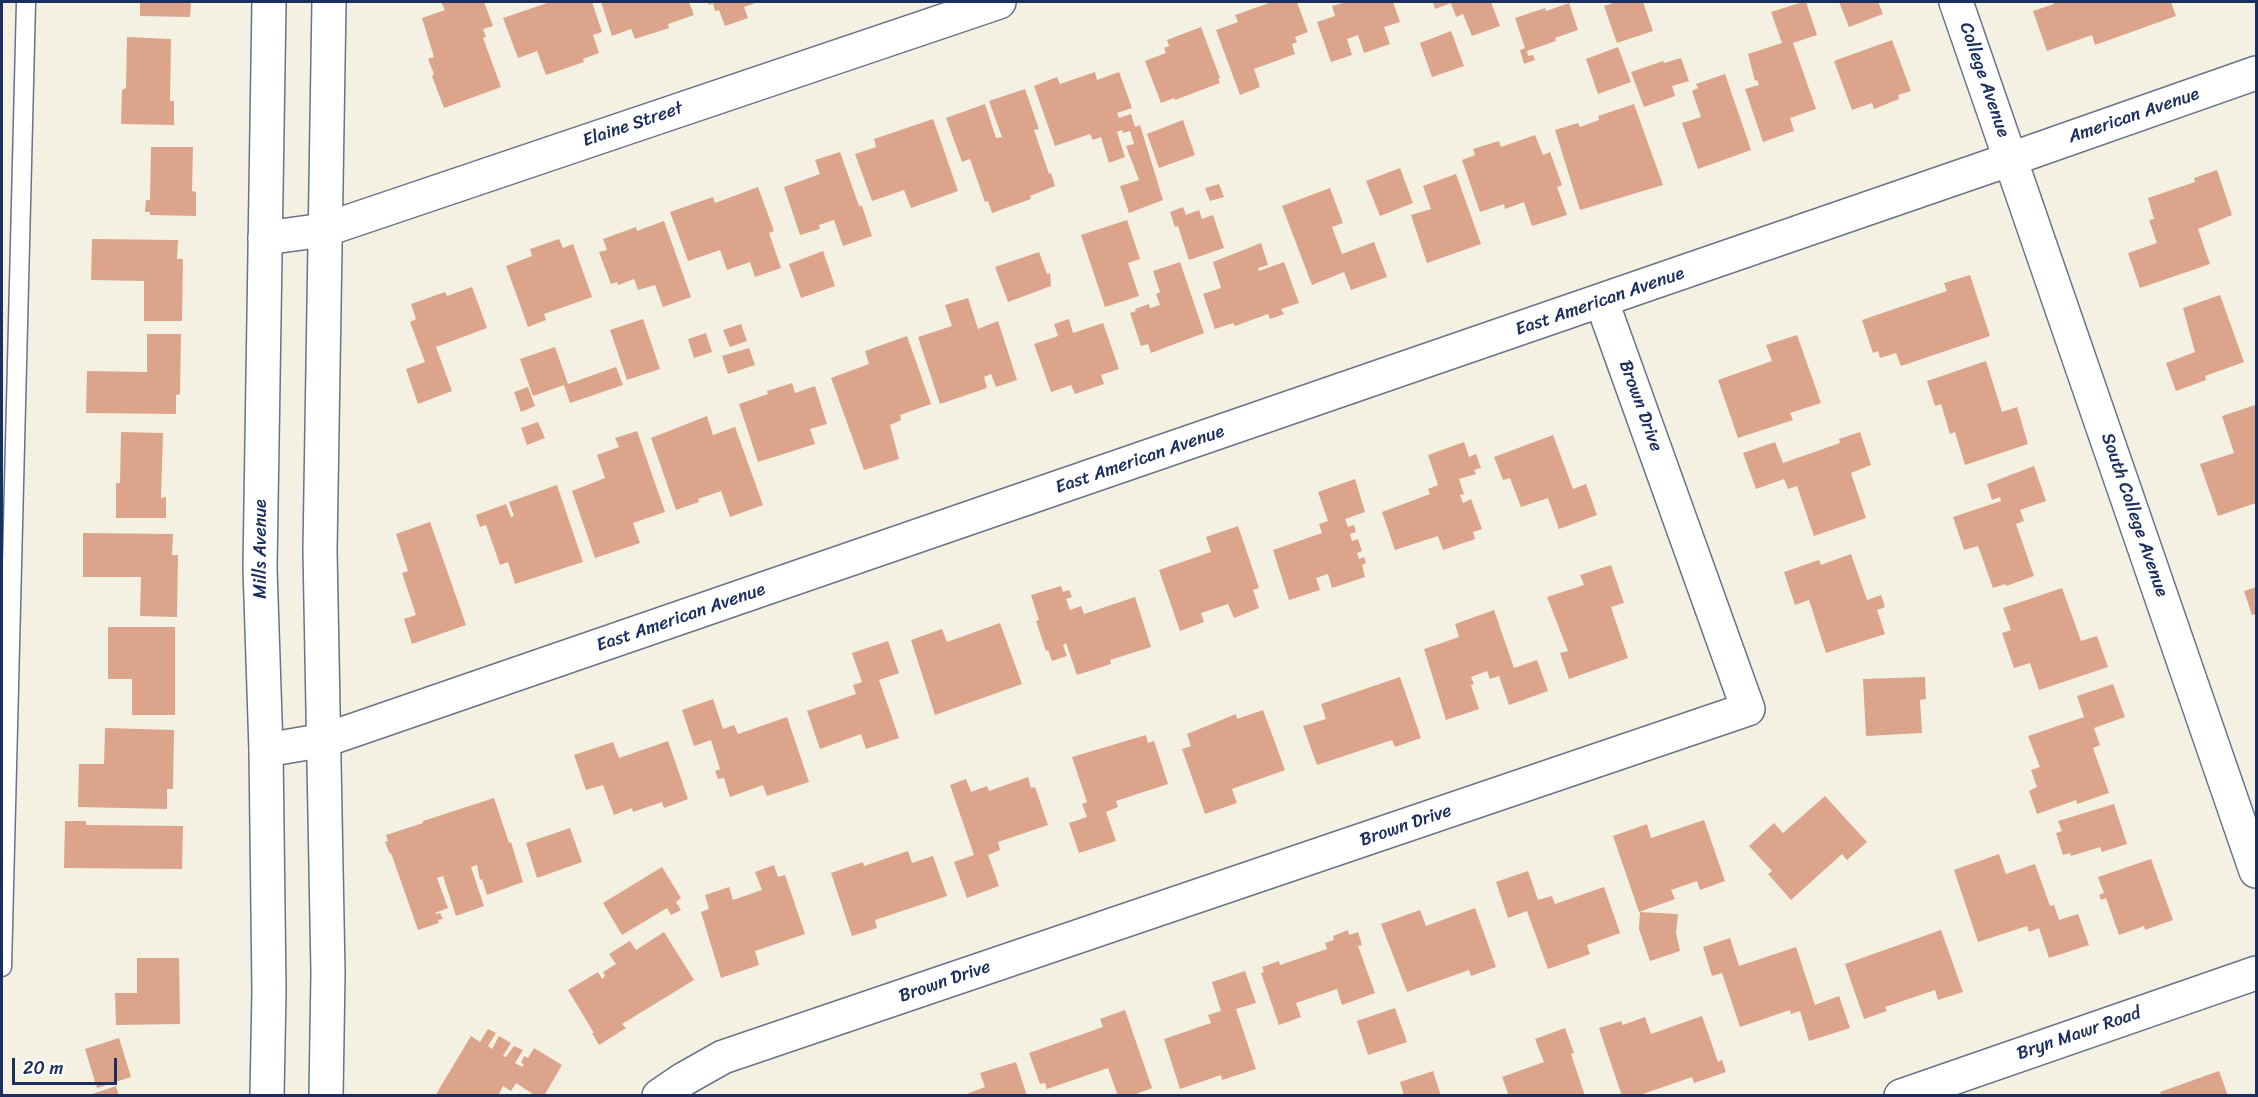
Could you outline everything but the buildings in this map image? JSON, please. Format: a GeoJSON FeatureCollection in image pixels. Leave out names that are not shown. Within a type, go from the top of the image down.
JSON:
{"type":"FeatureCollection","features":[{"type":"Feature","properties":{"kind":"street","name":"Mills Avenue"},"geometry":{"type":"LineString","coordinates":[[267,1095],[269,991],[266,750],[260,568],[268,2]]}},
{"type":"Feature","properties":{"kind":"street"},"geometry":{"type":"LineString","coordinates":[[326,1095],[328,974],[320,550],[329,2]]}},
{"type":"Feature","properties":{"kind":"street","name":"Elaine Street"},"geometry":{"type":"LineString","coordinates":[[265,238],[324,230],[999,2]]}},
{"type":"Feature","properties":{"kind":"street","name":"College Avenue"},"geometry":{"type":"LineString","coordinates":[[1956,2],[2011,159]]}},
{"type":"Feature","properties":{"kind":"street","name":"American Avenue"},"geometry":{"type":"LineString","coordinates":[[2011,159],[2256,74]]}},
{"type":"Feature","properties":{"kind":"street","name":"East American Avenue"},"geometry":{"type":"LineString","coordinates":[[266,750],[325,740],[1602,302],[2011,159]]}},
{"type":"Feature","properties":{"kind":"street","name":"South College Avenue"},"geometry":{"type":"LineString","coordinates":[[2011,159],[2256,871]]}},
{"type":"Feature","properties":{"kind":"street","name":"Brown Drive"},"geometry":{"type":"LineString","coordinates":[[659,1095],[723,1057],[1748,709],[1602,302]]}},
{"type":"Feature","properties":{"kind":"street","name":"Bryn Mawr Road"},"geometry":{"type":"LineString","coordinates":[[1901,1095],[2256,973]]}},
{"type":"Feature","properties":{"kind":"lane"},"geometry":{"type":"LineString","coordinates":[[2,967],[26,2]]}}]}
